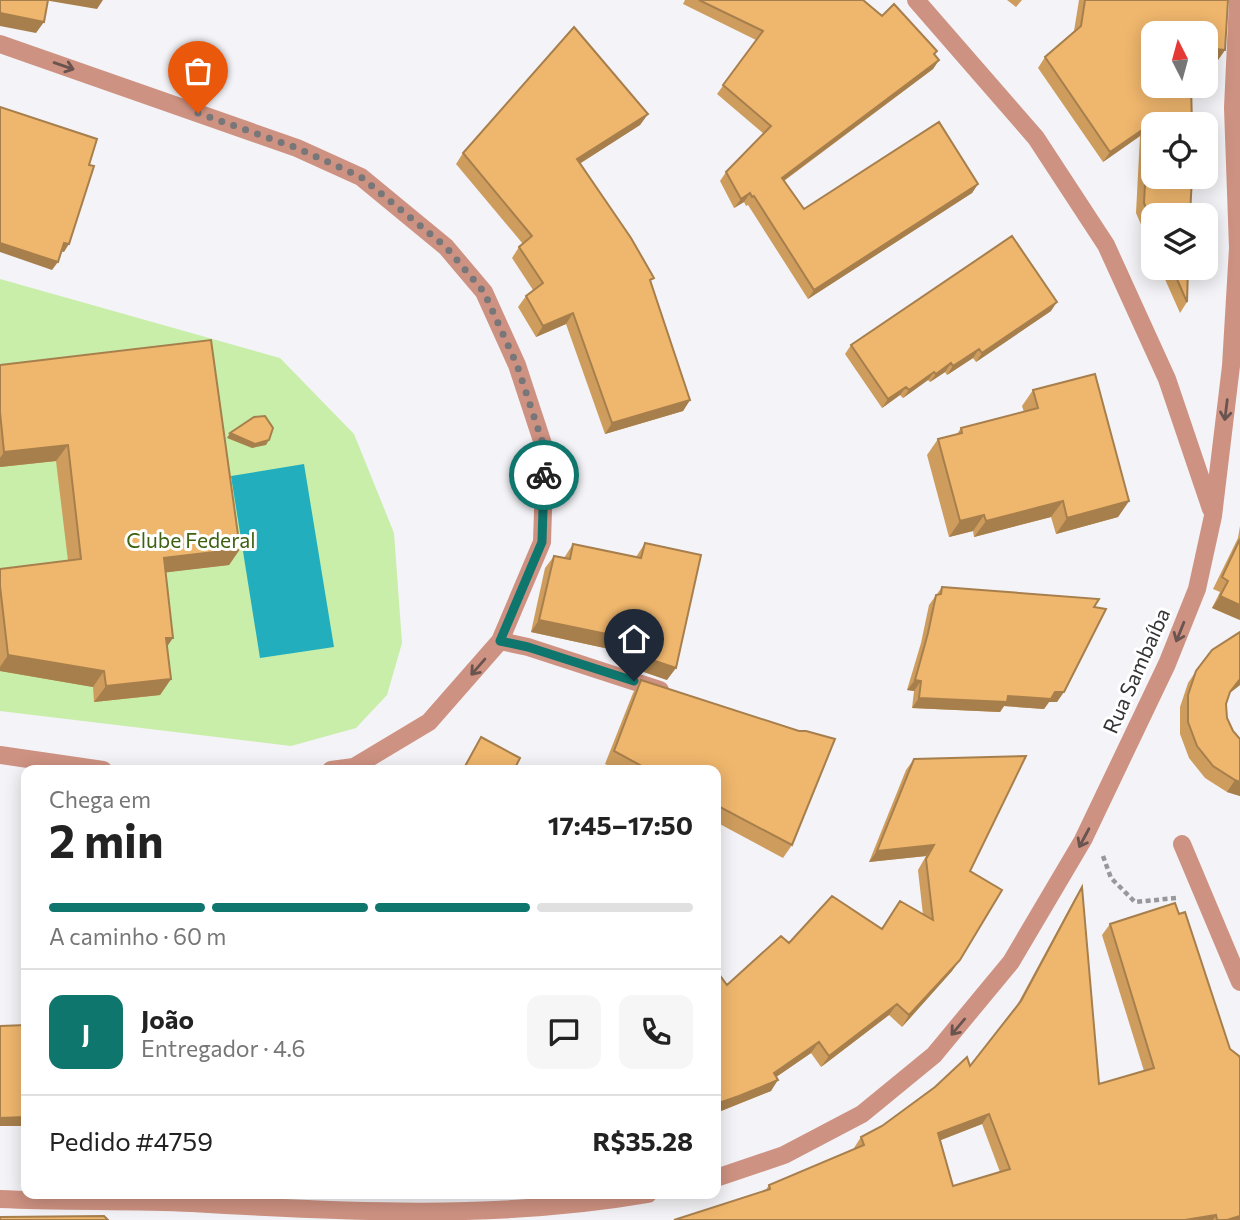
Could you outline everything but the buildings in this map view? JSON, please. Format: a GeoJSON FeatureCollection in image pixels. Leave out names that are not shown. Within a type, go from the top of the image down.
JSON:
{"type":"FeatureCollection","features":[{"type":"Feature","properties":{"kind":"street"},"geometry":{"type":"LineString","coordinates":[[916,0],[1035,138],[1106,245],[1167,379],[1213,516]]}},
{"type":"Feature","properties":{"kind":"street","name":"Rua Sambaíba"},"geometry":{"type":"LineString","coordinates":[[721,1176],[785,1155],[862,1114],[934,1055],[1011,962],[1083,840],[1167,664],[1197,589],[1213,516],[1231,366],[1238,248],[1233,108],[1238,0]]}},
{"type":"Feature","properties":{"kind":"street"},"geometry":{"type":"LineString","coordinates":[[0,44],[297,148],[361,177],[446,247],[484,292],[512,352],[545,450],[542,542],[500,641],[429,722],[357,765]]}},
{"type":"Feature","properties":{"kind":"street"},"geometry":{"type":"LineString","coordinates":[[500,641],[528,647],[674,694]]}},
{"type":"Feature","properties":{"kind":"street"},"geometry":{"type":"LineString","coordinates":[[0,755],[69,765]]}},
{"type":"Feature","properties":{"kind":"street"},"geometry":{"type":"LineString","coordinates":[[1182,844],[1240,982]]}},
{"type":"Feature","properties":{"kind":"street"},"geometry":{"type":"LineString","coordinates":[[0,1199],[147,1201],[373,1217],[529,1213],[625,1199]]}},
{"type":"Feature","properties":{"kind":"street"},"geometry":{"type":"LineString","coordinates":[[147,1201],[149,1220]]}},
{"type":"Feature","properties":{"kind":"path"},"geometry":{"type":"LineString","coordinates":[[1100,849],[1111,878],[1135,902],[1203,895]]}},
{"type":"Feature","properties":{"kind":"green space","name":"Clube Federal"},"geometry":{"type":"Polygon","coordinates":[[[0,279],[280,358],[354,434],[394,533],[402,643],[387,695],[356,728],[291,746],[0,711],[0,279]]]}},
{"type":"Feature","properties":{"kind":"water"},"geometry":{"type":"Polygon","coordinates":[[[304,464],[334,647],[260,658],[231,476],[304,464]]]}},
{"type":"Feature","properties":{"kind":"way so far"},"geometry":{"type":"LineString","coordinates":[[198,113],[297,148],[361,177],[446,247],[484,292],[517,365],[545,450],[544,475]]}},
{"type":"Feature","properties":{"kind":"route"},"geometry":{"type":"LineString","coordinates":[[544,475],[542,542],[500,641],[528,647],[634,681]]}}]}
